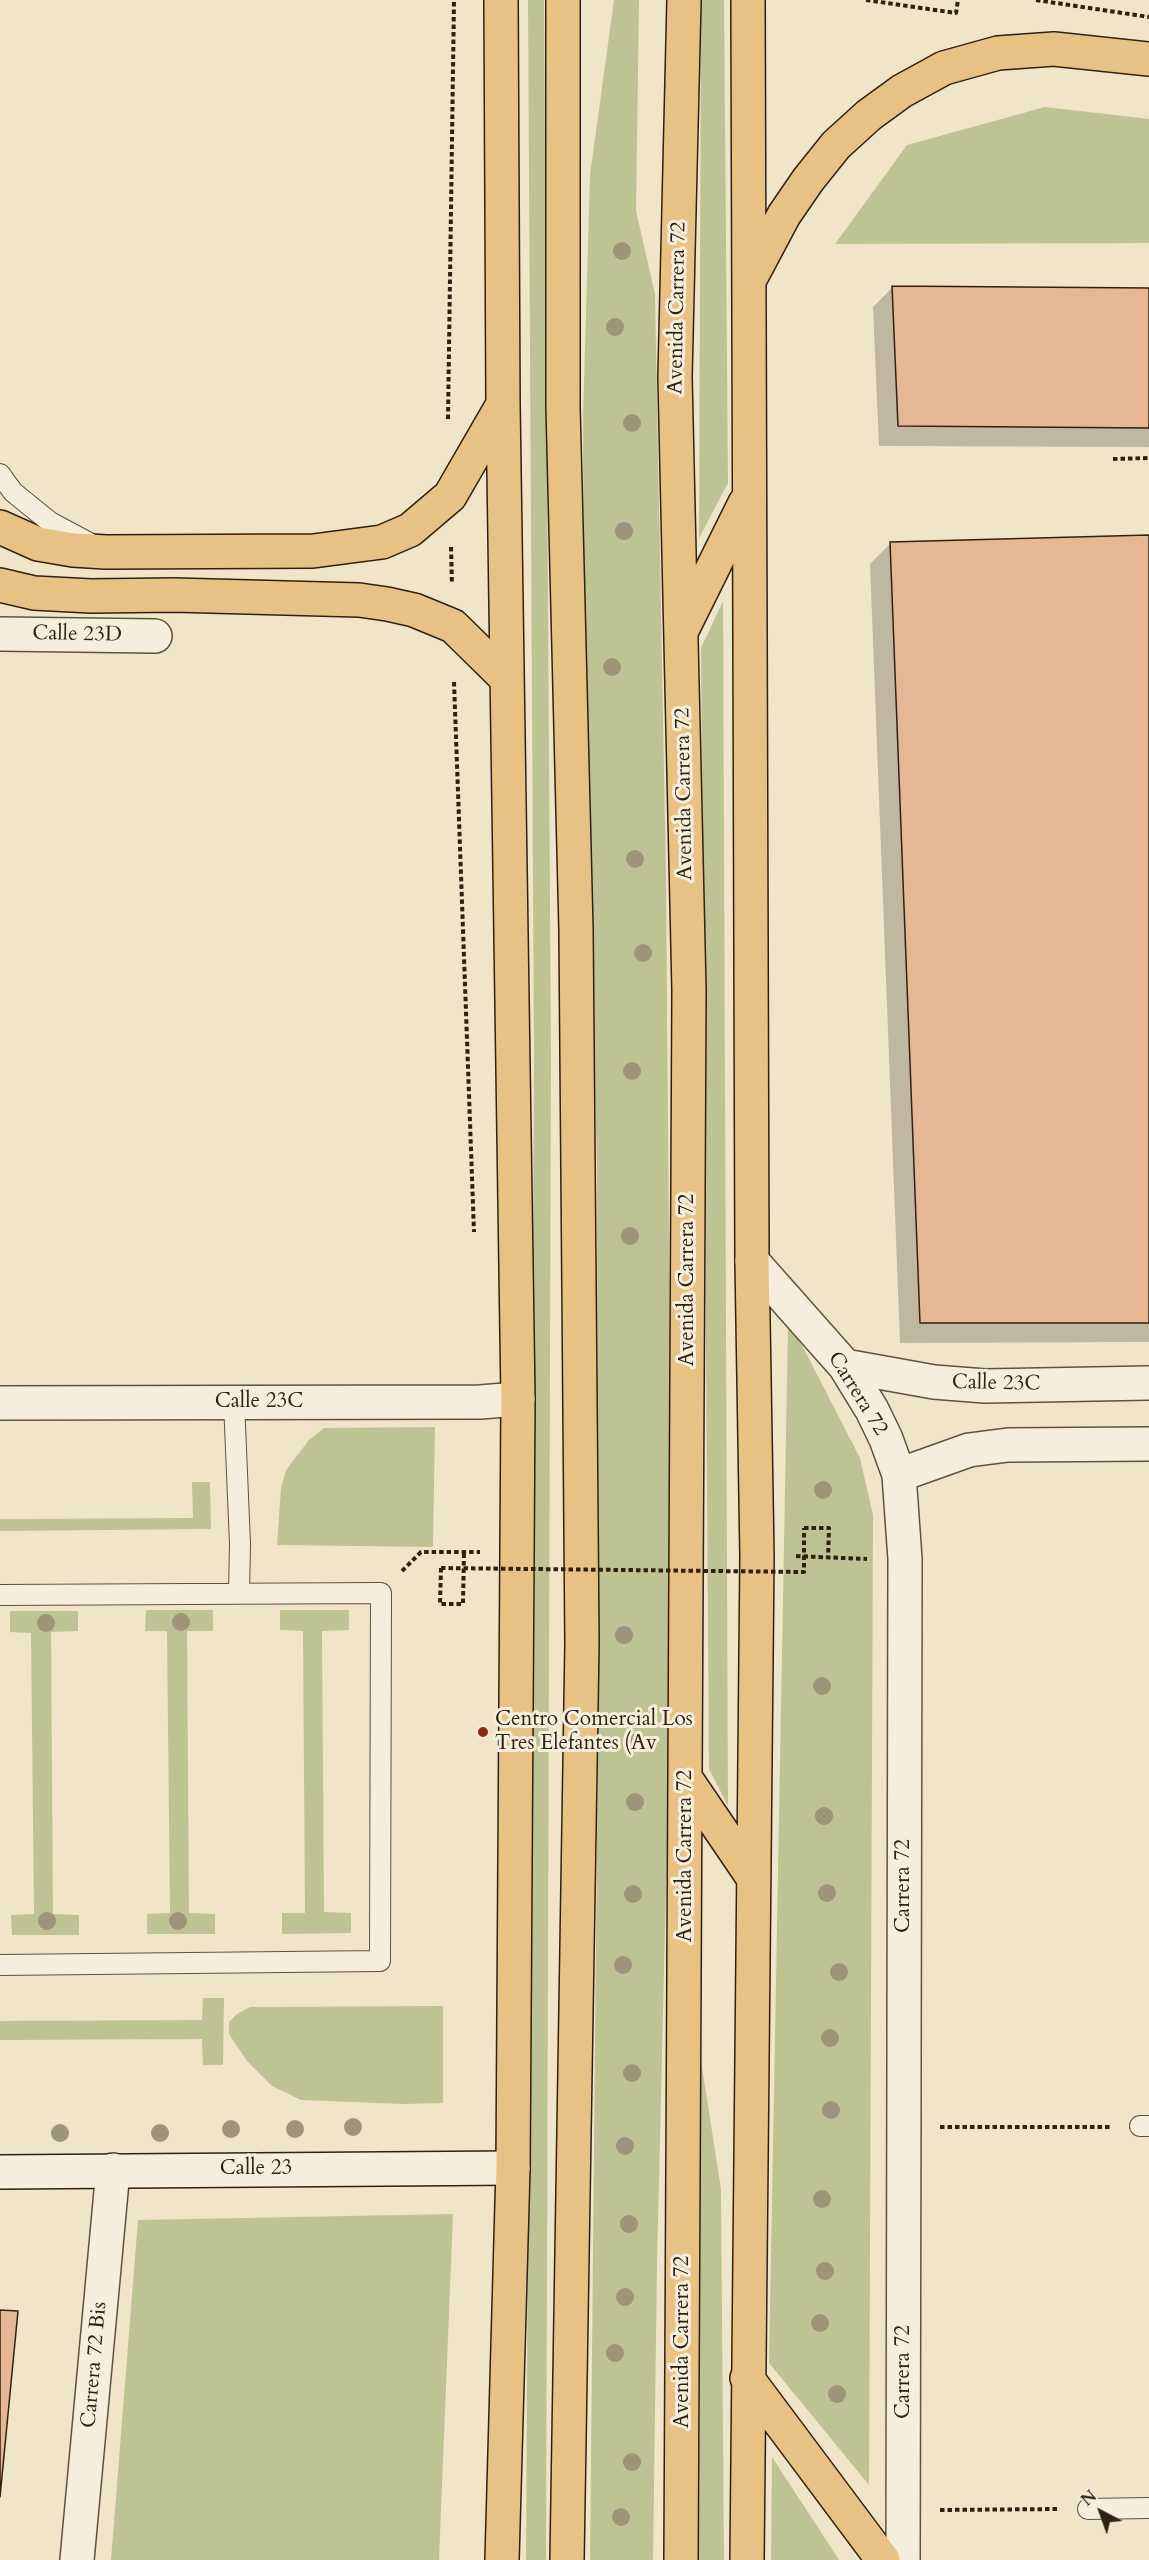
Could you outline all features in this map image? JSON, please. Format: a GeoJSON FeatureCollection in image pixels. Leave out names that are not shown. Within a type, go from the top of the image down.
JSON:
{"type":"FeatureCollection","features":[{"type":"Feature","properties":{"kind":"highway"},"geometry":{"type":"LineString","coordinates":[[501,0],[503,404],[518,1399],[513,2168],[502,2560]]}},
{"type":"Feature","properties":{"kind":"highway"},"geometry":{"type":"LineString","coordinates":[[563,0],[563,406],[576,930],[582,1643],[567,2560]]}},
{"type":"Feature","properties":{"kind":"highway","name":"Avenida Carrera 72"},"geometry":{"type":"LineString","coordinates":[[681,2560],[689,991],[675,377],[684,0]]}},
{"type":"Feature","properties":{"kind":"highway"},"geometry":{"type":"LineString","coordinates":[[747,2560],[752,1876],[757,1557],[752,1261],[748,0]]}},
{"type":"Feature","properties":{"kind":"highway"},"geometry":{"type":"LineString","coordinates":[[749,281],[784,215],[836,145],[869,115],[902,91],[944,68],[998,53],[1054,49],[1149,59]]}},
{"type":"Feature","properties":{"kind":"highway"},"geometry":{"type":"LineString","coordinates":[[0,527],[38,544],[73,550],[106,552],[343,549],[382,542],[410,530],[450,496],[503,404]]}},
{"type":"Feature","properties":{"kind":"highway"},"geometry":{"type":"LineString","coordinates":[[681,633],[749,495]]}},
{"type":"Feature","properties":{"kind":"highway"},"geometry":{"type":"LineString","coordinates":[[0,585],[34,593],[91,596],[174,595],[359,600],[414,610],[453,626],[507,679]]}},
{"type":"Feature","properties":{"kind":"highway"},"geometry":{"type":"LineString","coordinates":[[686,1779],[752,1876]]}},
{"type":"Feature","properties":{"kind":"highway"},"geometry":{"type":"LineString","coordinates":[[747,2378],[883,2560]]}},
{"type":"Feature","properties":{"kind":"street","name":"Calle 23D"},"geometry":{"type":"LineString","coordinates":[[0,634],[155,636]]}},
{"type":"Feature","properties":{"kind":"street","name":"Carrera 72"},"geometry":{"type":"LineString","coordinates":[[752,1261],[845,1366],[872,1410],[899,1474],[905,1559],[903,2560]]}},
{"type":"Feature","properties":{"kind":"street","name":"Calle 23C"},"geometry":{"type":"LineString","coordinates":[[845,1366],[934,1382],[985,1386],[1149,1383]]}},
{"type":"Feature","properties":{"kind":"street","name":"Calle 23C"},"geometry":{"type":"LineString","coordinates":[[0,1403],[480,1402],[518,1399]]}},
{"type":"Feature","properties":{"kind":"street"},"geometry":{"type":"LineString","coordinates":[[899,1474],[969,1450],[1008,1444],[1149,1444]]}},
{"type":"Feature","properties":{"kind":"street","name":"Calle 23"},"geometry":{"type":"LineString","coordinates":[[0,2172],[513,2168]]}},
{"type":"Feature","properties":{"kind":"street","name":"Carrera 72 Bis"},"geometry":{"type":"LineString","coordinates":[[77,2560],[113,2170]]}},
{"type":"Feature","properties":{"kind":"lane"},"geometry":{"type":"LineString","coordinates":[[0,474],[13,492],[50,522],[106,552]]}},
{"type":"Feature","properties":{"kind":"lane"},"geometry":{"type":"LineString","coordinates":[[234,1402],[239,1593]]}},
{"type":"Feature","properties":{"kind":"lane"},"geometry":{"type":"LineString","coordinates":[[0,1595],[381,1593],[380,1961],[0,1965]]}},
{"type":"Feature","properties":{"kind":"lane"},"geometry":{"type":"LineString","coordinates":[[1088,2509],[1149,2508]]}},
{"type":"Feature","properties":{"kind":"path"},"geometry":{"type":"LineString","coordinates":[[449,429],[454,0]]}},
{"type":"Feature","properties":{"kind":"path"},"geometry":{"type":"LineString","coordinates":[[866,0],[956,13],[958,0]]}},
{"type":"Feature","properties":{"kind":"path"},"geometry":{"type":"LineString","coordinates":[[1036,0],[1149,17]]}},
{"type":"Feature","properties":{"kind":"path"},"geometry":{"type":"LineString","coordinates":[[1113,459],[1149,458]]}},
{"type":"Feature","properties":{"kind":"path"},"geometry":{"type":"LineString","coordinates":[[450,496],[474,1237]]}},
{"type":"Feature","properties":{"kind":"path"},"geometry":{"type":"LineString","coordinates":[[421,1552],[464,1552],[464,1563],[464,1573],[463,1604],[440,1604],[441,1568],[452,1568],[464,1568],[476,1568],[499,1568],[804,1572],[804,1528],[829,1528],[828,1559]]}},
{"type":"Feature","properties":{"kind":"path"},"geometry":{"type":"LineString","coordinates":[[757,1557],[771,1554],[828,1559],[905,1559]]}},
{"type":"Feature","properties":{"kind":"path"},"geometry":{"type":"LineString","coordinates":[[904,2127],[1144,2126]]}},
{"type":"Feature","properties":{"kind":"path"},"geometry":{"type":"LineString","coordinates":[[903,2510],[1088,2509]]}},
{"type":"Feature","properties":{"kind":"green space"},"geometry":{"type":"Polygon","coordinates":[[[528,0],[544,0],[551,1055],[546,2560],[526,2560],[534,1057],[528,0]]]}},
{"type":"Feature","properties":{"kind":"green space"},"geometry":{"type":"Polygon","coordinates":[[[614,0],[639,0],[636,211],[655,294],[666,876],[672,1636],[657,2264],[653,2560],[590,2560],[598,1734],[597,1164],[584,666],[583,418],[590,175],[614,0]]]}},
{"type":"Feature","properties":{"kind":"green space"},"geometry":{"type":"Polygon","coordinates":[[[701,0],[724,0],[728,483],[699,538],[701,0]]]}},
{"type":"Feature","properties":{"kind":"green space"},"geometry":{"type":"Polygon","coordinates":[[[1045,107],[1149,119],[1149,243],[835,244],[907,145],[1045,107]]]}},
{"type":"Feature","properties":{"kind":"green space"},"geometry":{"type":"Polygon","coordinates":[[[723,601],[728,1806],[709,1769],[701,648],[723,601]]]}},
{"type":"Feature","properties":{"kind":"green space"},"geometry":{"type":"Polygon","coordinates":[[[788,1326],[802,1345],[860,1458],[873,1515],[869,2485],[769,2363],[788,1326]]]}},
{"type":"Feature","properties":{"kind":"green space"},"geometry":{"type":"Polygon","coordinates":[[[435,1427],[433,1547],[277,1545],[281,1488],[286,1470],[309,1440],[324,1428],[435,1427]]]}},
{"type":"Feature","properties":{"kind":"green space"},"geometry":{"type":"Polygon","coordinates":[[[192,1482],[210,1482],[211,1529],[0,1531],[0,1519],[193,1518],[192,1482]]]}},
{"type":"Feature","properties":{"kind":"green space"},"geometry":{"type":"Polygon","coordinates":[[[146,1610],[213,1610],[213,1631],[187,1631],[189,1913],[215,1914],[215,1934],[147,1934],[147,1914],[170,1913],[167,1631],[145,1631],[146,1610]]]}},
{"type":"Feature","properties":{"kind":"green space"},"geometry":{"type":"Polygon","coordinates":[[[280,1610],[349,1610],[349,1630],[322,1631],[324,1912],[351,1913],[351,1933],[282,1934],[282,1913],[305,1913],[303,1631],[280,1630],[280,1610]]]}},
{"type":"Feature","properties":{"kind":"green space"},"geometry":{"type":"Polygon","coordinates":[[[10,1611],[78,1611],[78,1631],[51,1632],[53,1914],[79,1915],[79,1935],[12,1935],[11,1915],[34,1914],[31,1633],[10,1632],[10,1611]]]}},
{"type":"Feature","properties":{"kind":"green space"},"geometry":{"type":"Polygon","coordinates":[[[203,1998],[224,1998],[223,2065],[203,2065],[202,2039],[0,2040],[0,2021],[202,2020],[203,1998]]]}},
{"type":"Feature","properties":{"kind":"green space"},"geometry":{"type":"Polygon","coordinates":[[[443,2006],[443,2103],[404,2104],[301,2100],[272,2086],[247,2061],[229,2034],[229,2022],[237,2014],[250,2007],[443,2006]]]}},
{"type":"Feature","properties":{"kind":"green space"},"geometry":{"type":"Polygon","coordinates":[[[700,2054],[721,2189],[724,2560],[699,2560],[700,2054]]]}},
{"type":"Feature","properties":{"kind":"green space"},"geometry":{"type":"Polygon","coordinates":[[[453,2214],[439,2560],[111,2560],[138,2220],[453,2214]]]}},
{"type":"Feature","properties":{"kind":"green space"},"geometry":{"type":"Polygon","coordinates":[[[772,2457],[839,2560],[771,2560],[772,2457]]]}},
{"type":"Feature","properties":{"kind":"building"},"geometry":{"type":"Polygon","coordinates":[[[892,286],[1149,288],[1149,428],[898,426],[892,286]]]}},
{"type":"Feature","properties":{"kind":"building"},"geometry":{"type":"Polygon","coordinates":[[[1149,535],[1149,1323],[920,1323],[890,542],[1149,535]]]}},
{"type":"Feature","properties":{"kind":"building"},"geometry":{"type":"Polygon","coordinates":[[[0,2310],[18,2311],[0,2497],[0,2310]]]}},
{"type":"Feature","properties":{"kind":"place","name":"Centro Comercial Los Tres Elefantes (Av"},"geometry":{"type":"Point","coordinates":[483,1732]}}]}
